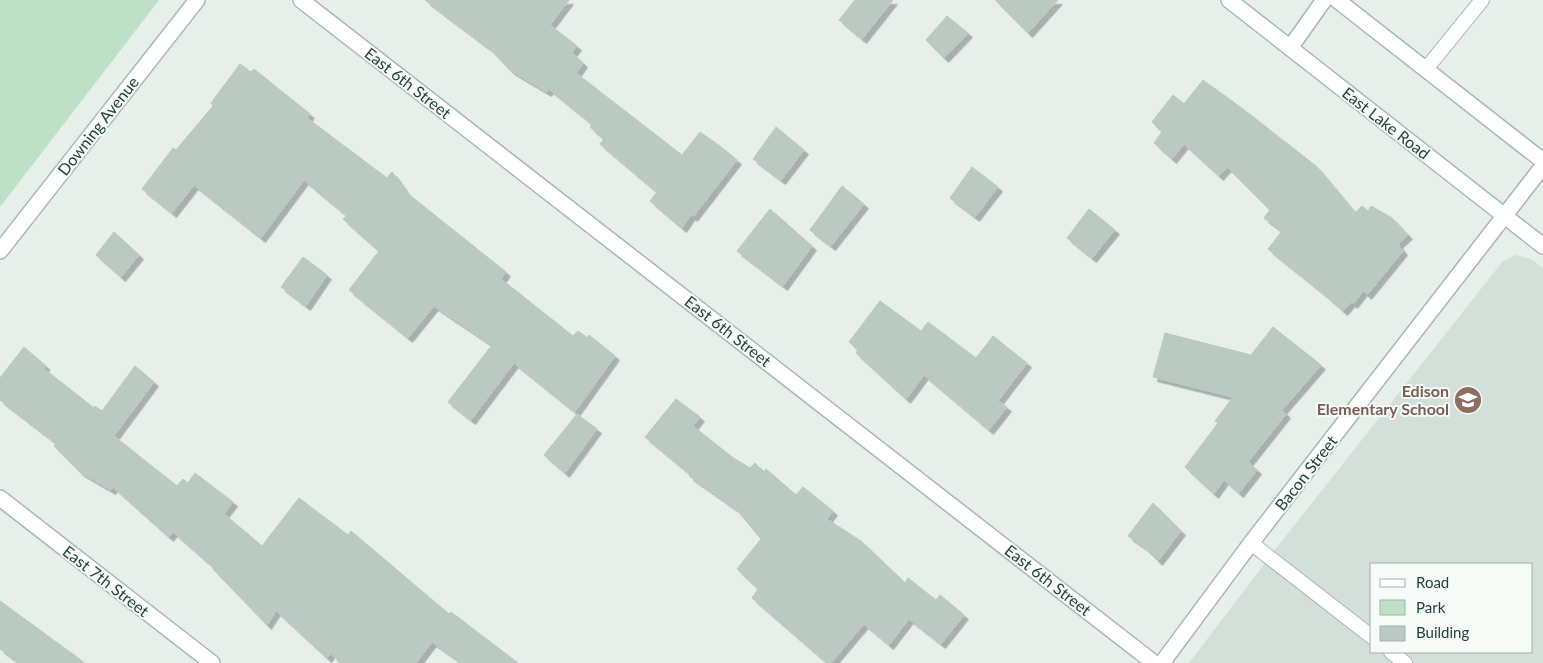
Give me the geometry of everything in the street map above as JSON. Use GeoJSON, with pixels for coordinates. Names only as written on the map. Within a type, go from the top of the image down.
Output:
{"type":"FeatureCollection","features":[{"type":"Feature","properties":{"kind":"street","name":"Downing Avenue"},"geometry":{"type":"LineString","coordinates":[[0,251],[197,0]]}},
{"type":"Feature","properties":{"kind":"street","name":"East 6th Street"},"geometry":{"type":"LineString","coordinates":[[302,0],[1154,663]]}},
{"type":"Feature","properties":{"kind":"street","name":"East Lake Road"},"geometry":{"type":"LineString","coordinates":[[1229,0],[1543,246]]}},
{"type":"Feature","properties":{"kind":"street"},"geometry":{"type":"LineString","coordinates":[[1290,48],[1324,0]]}},
{"type":"Feature","properties":{"kind":"street"},"geometry":{"type":"LineString","coordinates":[[1337,0],[1543,161]]}},
{"type":"Feature","properties":{"kind":"street","name":"Bacon Street"},"geometry":{"type":"LineString","coordinates":[[1162,663],[1251,543],[1543,166]]}},
{"type":"Feature","properties":{"kind":"street","name":"East 7th Street"},"geometry":{"type":"LineString","coordinates":[[0,498],[212,663]]}},
{"type":"Feature","properties":{"kind":"lane"},"geometry":{"type":"LineString","coordinates":[[1426,69],[1482,0]]}},
{"type":"Feature","properties":{"kind":"lane"},"geometry":{"type":"LineString","coordinates":[[1251,543],[1370,635]]}},
{"type":"Feature","properties":{"kind":"lane"},"geometry":{"type":"LineString","coordinates":[[1391,653],[1405,663]]}},
{"type":"Feature","properties":{"kind":"shaded area","name":"Edison Elementary School"},"geometry":{"type":"Polygon","coordinates":[[[1516,255],[1531,259],[1543,268],[1543,663],[1189,663],[1278,546],[1503,261],[1516,255]]]}},
{"type":"Feature","properties":{"kind":"green space"},"geometry":{"type":"Polygon","coordinates":[[[0,0],[159,0],[0,207],[0,0]]]}},
{"type":"Feature","properties":{"kind":"building"},"geometry":{"type":"Polygon","coordinates":[[[425,0],[569,0],[550,25],[577,46],[572,53],[583,63],[576,73],[682,155],[700,132],[737,160],[693,217],[691,215],[682,228],[650,201],[657,192],[600,144],[604,139],[590,127],[592,124],[549,89],[547,92],[510,70],[490,49],[425,0]]]}},
{"type":"Feature","properties":{"kind":"building"},"geometry":{"type":"Polygon","coordinates":[[[855,0],[893,0],[862,39],[839,20],[855,0]]]}},
{"type":"Feature","properties":{"kind":"building"},"geometry":{"type":"Polygon","coordinates":[[[995,0],[1058,0],[1028,33],[995,0]]]}},
{"type":"Feature","properties":{"kind":"building"},"geometry":{"type":"Polygon","coordinates":[[[947,16],[968,33],[944,58],[926,40],[947,16]]]}},
{"type":"Feature","properties":{"kind":"building"},"geometry":{"type":"Polygon","coordinates":[[[240,64],[251,72],[254,69],[310,114],[307,118],[387,178],[392,172],[407,193],[506,272],[501,279],[573,336],[578,331],[588,338],[589,335],[615,356],[575,412],[514,363],[471,420],[448,402],[492,345],[434,306],[408,338],[349,290],[379,251],[343,219],[347,216],[304,180],[261,238],[194,185],[172,213],[142,189],[173,148],[176,150],[213,106],[211,103],[240,64]]]}},
{"type":"Feature","properties":{"kind":"building"},"geometry":{"type":"Polygon","coordinates":[[[1203,80],[1316,166],[1355,213],[1362,206],[1368,211],[1371,206],[1392,218],[1408,235],[1398,244],[1403,251],[1367,295],[1363,291],[1353,304],[1351,302],[1343,311],[1268,249],[1282,231],[1264,218],[1270,210],[1227,167],[1219,176],[1184,144],[1172,159],[1154,143],[1162,132],[1152,122],[1173,95],[1184,104],[1203,80]]]}},
{"type":"Feature","properties":{"kind":"building"},"geometry":{"type":"Polygon","coordinates":[[[776,127],[804,150],[781,180],[753,159],[776,127]]]}},
{"type":"Feature","properties":{"kind":"building"},"geometry":{"type":"Polygon","coordinates":[[[972,167],[998,187],[975,217],[950,198],[972,167]]]}},
{"type":"Feature","properties":{"kind":"building"},"geometry":{"type":"Polygon","coordinates":[[[842,186],[864,204],[831,246],[810,230],[842,186]]]}},
{"type":"Feature","properties":{"kind":"building"},"geometry":{"type":"Polygon","coordinates":[[[770,209],[812,246],[783,286],[737,251],[770,209]]]}},
{"type":"Feature","properties":{"kind":"building"},"geometry":{"type":"Polygon","coordinates":[[[1089,209],[1115,230],[1092,258],[1067,238],[1089,209]]]}},
{"type":"Feature","properties":{"kind":"building"},"geometry":{"type":"Polygon","coordinates":[[[114,232],[139,255],[121,277],[96,255],[114,232]]]}},
{"type":"Feature","properties":{"kind":"building"},"geometry":{"type":"Polygon","coordinates":[[[303,257],[327,275],[306,306],[281,287],[303,257]]]}},
{"type":"Feature","properties":{"kind":"building"},"geometry":{"type":"Polygon","coordinates":[[[880,301],[921,331],[928,322],[976,358],[993,336],[1027,363],[998,401],[1007,407],[989,430],[924,375],[906,399],[856,353],[858,349],[849,342],[880,301]]]}},
{"type":"Feature","properties":{"kind":"building"},"geometry":{"type":"Polygon","coordinates":[[[1273,327],[1321,365],[1282,410],[1286,414],[1248,462],[1257,470],[1239,493],[1224,480],[1214,494],[1185,467],[1218,423],[1215,421],[1233,397],[1153,377],[1165,333],[1251,355],[1273,327]]]}},
{"type":"Feature","properties":{"kind":"building"},"geometry":{"type":"Polygon","coordinates":[[[24,347],[46,366],[43,368],[94,408],[95,406],[102,411],[135,366],[154,382],[114,436],[177,486],[183,479],[188,483],[195,473],[233,502],[224,514],[262,546],[299,498],[348,535],[351,531],[449,614],[451,612],[518,663],[462,663],[432,642],[416,663],[340,663],[331,653],[327,658],[276,611],[267,625],[214,568],[173,532],[169,537],[113,487],[111,490],[80,472],[54,446],[56,443],[0,400],[0,378],[24,347]]]}},
{"type":"Feature","properties":{"kind":"building"},"geometry":{"type":"Polygon","coordinates":[[[676,399],[700,417],[693,426],[732,457],[750,468],[755,463],[764,472],[766,469],[796,495],[803,487],[833,511],[827,519],[861,541],[905,583],[908,578],[936,600],[940,595],[964,615],[941,644],[909,619],[889,645],[864,624],[831,663],[827,663],[752,598],[758,589],[737,569],[761,539],[736,509],[689,476],[690,474],[645,437],[676,399]]]}},
{"type":"Feature","properties":{"kind":"building"},"geometry":{"type":"Polygon","coordinates":[[[577,414],[597,429],[565,473],[544,455],[577,414]]]}},
{"type":"Feature","properties":{"kind":"building"},"geometry":{"type":"Polygon","coordinates":[[[1153,503],[1181,531],[1158,561],[1144,547],[1128,536],[1153,503]]]}},
{"type":"Feature","properties":{"kind":"building"},"geometry":{"type":"Polygon","coordinates":[[[0,601],[85,663],[20,663],[0,649],[0,601]]]}},
{"type":"Feature","properties":{"kind":"place","name":"Edison Elementary School"},"geometry":{"type":"Point","coordinates":[1468,400]}}]}
